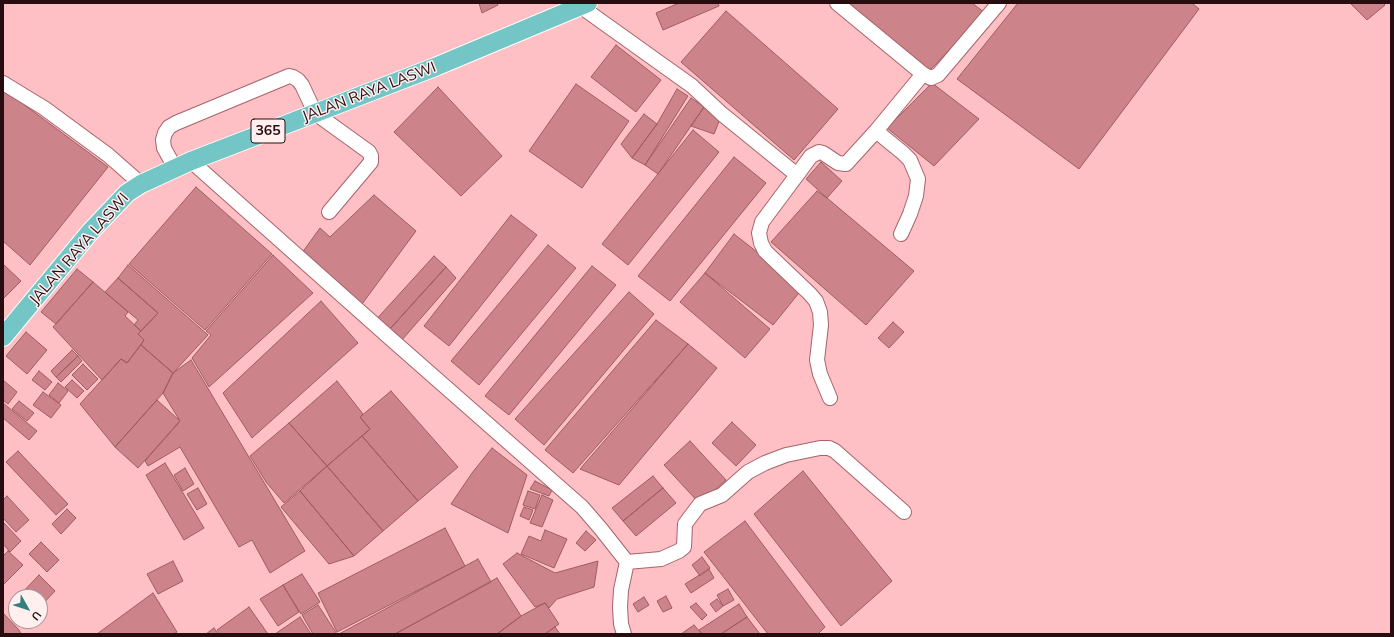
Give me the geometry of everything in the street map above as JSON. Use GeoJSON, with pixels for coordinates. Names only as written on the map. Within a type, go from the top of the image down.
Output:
{"type":"FeatureCollection","features":[{"type":"Feature","properties":{"kind":"main road","name":"JALAN RAYA LASWI"},"geometry":{"type":"LineString","coordinates":[[3,337],[90,232],[127,193],[141,184],[183,165],[435,67],[584,5]]}},
{"type":"Feature","properties":{"kind":"street"},"geometry":{"type":"LineString","coordinates":[[836,3],[923,74],[931,78],[938,75],[999,3]]}},
{"type":"Feature","properties":{"kind":"street"},"geometry":{"type":"LineString","coordinates":[[584,5],[692,86],[722,114],[797,176]]}},
{"type":"Feature","properties":{"kind":"street"},"geometry":{"type":"LineString","coordinates":[[830,398],[820,374],[817,360],[821,324],[820,312],[816,301],[765,251],[761,243],[760,233],[762,222],[811,156],[819,152],[838,163],[846,164],[876,131],[923,74]]}},
{"type":"Feature","properties":{"kind":"street"},"geometry":{"type":"LineString","coordinates":[[329,212],[371,162],[371,156],[369,152],[315,113],[302,85],[298,80],[289,76],[176,123],[169,127],[165,133],[163,140],[164,148],[391,339],[582,507],[601,528],[627,562],[621,590],[620,606],[621,624],[624,634]]}},
{"type":"Feature","properties":{"kind":"street"},"geometry":{"type":"LineString","coordinates":[[3,83],[44,108],[108,156],[141,184]]}},
{"type":"Feature","properties":{"kind":"street"},"geometry":{"type":"LineString","coordinates":[[876,131],[910,160],[918,179],[916,196],[901,234]]}},
{"type":"Feature","properties":{"kind":"street"},"geometry":{"type":"LineString","coordinates":[[627,562],[661,558],[680,551],[684,547],[685,524],[700,504],[722,495],[748,472],[765,463],[786,455],[820,448],[829,448],[835,451],[904,512]]}},
{"type":"Feature","properties":{"kind":"building"},"geometry":{"type":"Polygon","coordinates":[[[479,3],[497,3],[498,5],[482,13],[479,3]]]}},
{"type":"Feature","properties":{"kind":"building"},"geometry":{"type":"Polygon","coordinates":[[[679,3],[718,3],[719,6],[663,30],[656,13],[679,3]]]}},
{"type":"Feature","properties":{"kind":"building"},"geometry":{"type":"Polygon","coordinates":[[[840,3],[972,3],[985,13],[929,71],[840,3]]]}},
{"type":"Feature","properties":{"kind":"building"},"geometry":{"type":"Polygon","coordinates":[[[1018,3],[1192,3],[1199,9],[1079,169],[957,79],[1018,3]]]}},
{"type":"Feature","properties":{"kind":"building"},"geometry":{"type":"Polygon","coordinates":[[[1350,3],[1383,3],[1385,5],[1367,20],[1350,3]]]}},
{"type":"Feature","properties":{"kind":"building"},"geometry":{"type":"Polygon","coordinates":[[[726,11],[838,109],[794,160],[681,62],[726,11]]]}},
{"type":"Feature","properties":{"kind":"building"},"geometry":{"type":"Polygon","coordinates":[[[616,45],[661,80],[636,112],[591,77],[616,45]]]}},
{"type":"Feature","properties":{"kind":"building"},"geometry":{"type":"Polygon","coordinates":[[[932,83],[979,119],[934,166],[887,128],[932,83]]]}},
{"type":"Feature","properties":{"kind":"building"},"geometry":{"type":"Polygon","coordinates":[[[576,84],[629,121],[582,188],[529,151],[576,84]]]}},
{"type":"Feature","properties":{"kind":"building"},"geometry":{"type":"Polygon","coordinates":[[[438,87],[502,156],[461,196],[394,132],[438,87]]]}},
{"type":"Feature","properties":{"kind":"building"},"geometry":{"type":"Polygon","coordinates":[[[3,89],[108,167],[30,265],[3,241],[3,89]]]}},
{"type":"Feature","properties":{"kind":"building"},"geometry":{"type":"Polygon","coordinates":[[[677,89],[688,96],[645,165],[632,158],[657,124],[677,89]]]}},
{"type":"Feature","properties":{"kind":"building"},"geometry":{"type":"Polygon","coordinates":[[[691,98],[704,107],[658,174],[645,165],[691,98]]]}},
{"type":"Feature","properties":{"kind":"building"},"geometry":{"type":"Polygon","coordinates":[[[704,107],[722,114],[714,134],[691,126],[704,107]]]}},
{"type":"Feature","properties":{"kind":"building"},"geometry":{"type":"Polygon","coordinates":[[[644,114],[657,124],[632,158],[621,144],[644,114]]]}},
{"type":"Feature","properties":{"kind":"building"},"geometry":{"type":"Polygon","coordinates":[[[693,130],[719,152],[628,265],[602,244],[693,130]]]}},
{"type":"Feature","properties":{"kind":"building"},"geometry":{"type":"Polygon","coordinates":[[[734,157],[766,183],[670,301],[638,276],[734,157]]]}},
{"type":"Feature","properties":{"kind":"building"},"geometry":{"type":"Polygon","coordinates":[[[821,162],[842,181],[827,198],[806,179],[821,162]]]}},
{"type":"Feature","properties":{"kind":"building"},"geometry":{"type":"Polygon","coordinates":[[[196,187],[272,254],[205,330],[129,264],[196,187]]]}},
{"type":"Feature","properties":{"kind":"building"},"geometry":{"type":"Polygon","coordinates":[[[817,191],[914,271],[866,325],[771,242],[817,191]]]}},
{"type":"Feature","properties":{"kind":"building"},"geometry":{"type":"Polygon","coordinates":[[[374,195],[416,231],[362,304],[299,257],[320,228],[330,237],[374,195]]]}},
{"type":"Feature","properties":{"kind":"building"},"geometry":{"type":"Polygon","coordinates":[[[511,215],[537,235],[449,346],[424,326],[511,215]]]}},
{"type":"Feature","properties":{"kind":"building"},"geometry":{"type":"Polygon","coordinates":[[[734,234],[803,288],[773,325],[705,273],[734,234]]]}},
{"type":"Feature","properties":{"kind":"building"},"geometry":{"type":"Polygon","coordinates":[[[548,245],[576,268],[479,385],[451,361],[548,245]]]}},
{"type":"Feature","properties":{"kind":"building"},"geometry":{"type":"Polygon","coordinates":[[[273,255],[313,293],[209,387],[192,358],[211,335],[206,331],[273,255]]]}},
{"type":"Feature","properties":{"kind":"building"},"geometry":{"type":"Polygon","coordinates":[[[434,256],[446,267],[389,330],[373,323],[434,256]]]}},
{"type":"Feature","properties":{"kind":"building"},"geometry":{"type":"Polygon","coordinates":[[[3,264],[21,281],[3,299],[3,264]]]}},
{"type":"Feature","properties":{"kind":"building"},"geometry":{"type":"Polygon","coordinates":[[[128,265],[208,335],[173,373],[141,345],[144,340],[138,334],[158,313],[118,278],[128,265]]]}},
{"type":"Feature","properties":{"kind":"building"},"geometry":{"type":"Polygon","coordinates":[[[592,266],[616,285],[509,415],[485,396],[592,266]]]}},
{"type":"Feature","properties":{"kind":"building"},"geometry":{"type":"Polygon","coordinates":[[[446,267],[456,278],[401,341],[389,330],[446,267]]]}},
{"type":"Feature","properties":{"kind":"building"},"geometry":{"type":"Polygon","coordinates":[[[77,269],[93,282],[56,324],[41,312],[77,269]]]}},
{"type":"Feature","properties":{"kind":"building"},"geometry":{"type":"Polygon","coordinates":[[[705,273],[770,329],[745,358],[680,302],[705,273]]]}},
{"type":"Feature","properties":{"kind":"building"},"geometry":{"type":"Polygon","coordinates":[[[118,278],[158,313],[141,331],[134,325],[138,320],[105,292],[118,278]]]}},
{"type":"Feature","properties":{"kind":"building"},"geometry":{"type":"Polygon","coordinates":[[[93,282],[128,312],[125,316],[141,331],[138,334],[144,340],[127,363],[121,359],[102,380],[53,327],[93,282]]]}},
{"type":"Feature","properties":{"kind":"building"},"geometry":{"type":"Polygon","coordinates":[[[629,292],[654,314],[544,445],[515,419],[629,292]]]}},
{"type":"Feature","properties":{"kind":"building"},"geometry":{"type":"Polygon","coordinates":[[[321,301],[358,343],[252,438],[223,393],[321,301]]]}},
{"type":"Feature","properties":{"kind":"building"},"geometry":{"type":"Polygon","coordinates":[[[656,320],[688,344],[573,473],[545,450],[656,320]]]}},
{"type":"Feature","properties":{"kind":"building"},"geometry":{"type":"Polygon","coordinates":[[[893,322],[904,332],[889,348],[878,338],[893,322]]]}},
{"type":"Feature","properties":{"kind":"building"},"geometry":{"type":"Polygon","coordinates":[[[26,332],[47,350],[27,374],[6,356],[26,332]]]}},
{"type":"Feature","properties":{"kind":"building"},"geometry":{"type":"Polygon","coordinates":[[[688,344],[717,368],[619,485],[580,469],[688,344]]]}},
{"type":"Feature","properties":{"kind":"building"},"geometry":{"type":"Polygon","coordinates":[[[141,345],[173,373],[163,393],[115,447],[80,404],[121,359],[127,363],[141,345]]]}},
{"type":"Feature","properties":{"kind":"building"},"geometry":{"type":"Polygon","coordinates":[[[72,350],[78,356],[56,377],[51,371],[72,350]]]}},
{"type":"Feature","properties":{"kind":"building"},"geometry":{"type":"Polygon","coordinates":[[[78,356],[82,361],[61,382],[56,377],[78,356]]]}},
{"type":"Feature","properties":{"kind":"building"},"geometry":{"type":"Polygon","coordinates":[[[191,360],[305,551],[270,573],[252,540],[239,547],[180,447],[148,466],[145,461],[180,421],[163,393],[173,373],[191,360]]]}},
{"type":"Feature","properties":{"kind":"building"},"geometry":{"type":"Polygon","coordinates":[[[83,364],[98,379],[87,390],[72,375],[83,364]]]}},
{"type":"Feature","properties":{"kind":"building"},"geometry":{"type":"Polygon","coordinates":[[[39,371],[52,382],[45,390],[32,380],[39,371]]]}},
{"type":"Feature","properties":{"kind":"building"},"geometry":{"type":"Polygon","coordinates":[[[3,380],[17,392],[8,404],[3,400],[3,380]]]}},
{"type":"Feature","properties":{"kind":"building"},"geometry":{"type":"Polygon","coordinates":[[[72,380],[84,391],[77,398],[65,387],[72,380]]]}},
{"type":"Feature","properties":{"kind":"building"},"geometry":{"type":"Polygon","coordinates":[[[337,381],[363,414],[360,417],[370,429],[327,466],[289,423],[337,381]]]}},
{"type":"Feature","properties":{"kind":"building"},"geometry":{"type":"Polygon","coordinates":[[[58,383],[68,391],[59,403],[49,395],[58,383]]]}},
{"type":"Feature","properties":{"kind":"building"},"geometry":{"type":"Polygon","coordinates":[[[391,391],[458,467],[418,501],[362,436],[370,429],[360,417],[391,391]]]}},
{"type":"Feature","properties":{"kind":"building"},"geometry":{"type":"Polygon","coordinates":[[[43,392],[61,405],[51,418],[33,405],[43,392]]]}},
{"type":"Feature","properties":{"kind":"building"},"geometry":{"type":"Polygon","coordinates":[[[157,400],[180,421],[138,468],[115,447],[157,400]]]}},
{"type":"Feature","properties":{"kind":"building"},"geometry":{"type":"Polygon","coordinates":[[[19,401],[34,413],[27,421],[12,409],[19,401]]]}},
{"type":"Feature","properties":{"kind":"building"},"geometry":{"type":"Polygon","coordinates":[[[3,403],[37,431],[29,440],[3,418],[3,403]]]}},
{"type":"Feature","properties":{"kind":"building"},"geometry":{"type":"Polygon","coordinates":[[[732,422],[756,445],[736,466],[712,443],[732,422]]]}},
{"type":"Feature","properties":{"kind":"building"},"geometry":{"type":"Polygon","coordinates":[[[289,423],[327,466],[284,503],[266,482],[250,456],[289,423]]]}},
{"type":"Feature","properties":{"kind":"building"},"geometry":{"type":"Polygon","coordinates":[[[362,436],[418,501],[383,531],[327,466],[362,436]]]}},
{"type":"Feature","properties":{"kind":"building"},"geometry":{"type":"Polygon","coordinates":[[[690,441],[726,480],[700,504],[664,465],[690,441]]]}},
{"type":"Feature","properties":{"kind":"building"},"geometry":{"type":"Polygon","coordinates":[[[492,448],[527,475],[508,533],[451,504],[472,473],[492,448]]]}},
{"type":"Feature","properties":{"kind":"building"},"geometry":{"type":"Polygon","coordinates":[[[18,451],[68,504],[56,515],[6,462],[18,451]]]}},
{"type":"Feature","properties":{"kind":"building"},"geometry":{"type":"Polygon","coordinates":[[[165,463],[204,528],[184,540],[146,475],[165,463]]]}},
{"type":"Feature","properties":{"kind":"building"},"geometry":{"type":"Polygon","coordinates":[[[327,466],[383,531],[354,556],[300,491],[327,466]]]}},
{"type":"Feature","properties":{"kind":"building"},"geometry":{"type":"Polygon","coordinates":[[[185,468],[194,484],[183,491],[174,475],[185,468]]]}},
{"type":"Feature","properties":{"kind":"building"},"geometry":{"type":"Polygon","coordinates":[[[803,471],[892,581],[841,626],[754,514],[803,471]]]}},
{"type":"Feature","properties":{"kind":"building"},"geometry":{"type":"Polygon","coordinates":[[[653,476],[663,488],[623,521],[612,508],[653,476]]]}},
{"type":"Feature","properties":{"kind":"building"},"geometry":{"type":"Polygon","coordinates":[[[535,481],[552,490],[549,496],[530,489],[535,481]]]}},
{"type":"Feature","properties":{"kind":"building"},"geometry":{"type":"Polygon","coordinates":[[[198,488],[207,504],[197,510],[187,494],[198,488]]]}},
{"type":"Feature","properties":{"kind":"building"},"geometry":{"type":"Polygon","coordinates":[[[663,488],[676,503],[636,536],[623,521],[663,488]]]}},
{"type":"Feature","properties":{"kind":"building"},"geometry":{"type":"Polygon","coordinates":[[[300,491],[354,556],[329,564],[281,507],[300,491]]]}},
{"type":"Feature","properties":{"kind":"building"},"geometry":{"type":"Polygon","coordinates":[[[528,491],[540,495],[535,509],[523,505],[528,491]]]}},
{"type":"Feature","properties":{"kind":"building"},"geometry":{"type":"Polygon","coordinates":[[[542,495],[553,500],[542,527],[530,523],[542,495]]]}},
{"type":"Feature","properties":{"kind":"building"},"geometry":{"type":"Polygon","coordinates":[[[7,496],[29,520],[16,532],[3,518],[3,500],[7,496]]]}},
{"type":"Feature","properties":{"kind":"building"},"geometry":{"type":"Polygon","coordinates":[[[524,507],[533,510],[529,520],[520,516],[524,507]]]}},
{"type":"Feature","properties":{"kind":"building"},"geometry":{"type":"Polygon","coordinates":[[[67,509],[76,518],[61,534],[52,524],[67,509]]]}},
{"type":"Feature","properties":{"kind":"building"},"geometry":{"type":"Polygon","coordinates":[[[745,521],[825,627],[818,634],[768,634],[704,552],[745,521]]]}},
{"type":"Feature","properties":{"kind":"building"},"geometry":{"type":"Polygon","coordinates":[[[3,522],[21,541],[10,552],[3,544],[3,522]]]}},
{"type":"Feature","properties":{"kind":"building"},"geometry":{"type":"Polygon","coordinates":[[[445,528],[465,566],[337,632],[318,593],[445,528]]]}},
{"type":"Feature","properties":{"kind":"building"},"geometry":{"type":"Polygon","coordinates":[[[545,530],[567,539],[554,568],[521,554],[529,536],[541,541],[545,530]]]}},
{"type":"Feature","properties":{"kind":"building"},"geometry":{"type":"Polygon","coordinates":[[[586,531],[596,540],[585,551],[576,543],[586,531]]]}},
{"type":"Feature","properties":{"kind":"building"},"geometry":{"type":"Polygon","coordinates":[[[41,542],[59,560],[47,572],[29,554],[41,542]]]}},
{"type":"Feature","properties":{"kind":"building"},"geometry":{"type":"Polygon","coordinates":[[[8,551],[23,565],[3,585],[3,556],[8,551]]]}},
{"type":"Feature","properties":{"kind":"building"},"geometry":{"type":"Polygon","coordinates":[[[517,553],[555,573],[598,561],[594,587],[557,599],[549,608],[545,603],[535,607],[503,564],[517,553]]]}},
{"type":"Feature","properties":{"kind":"building"},"geometry":{"type":"Polygon","coordinates":[[[702,557],[710,568],[700,576],[692,565],[702,557]]]}},
{"type":"Feature","properties":{"kind":"building"},"geometry":{"type":"Polygon","coordinates":[[[478,559],[491,582],[395,634],[339,634],[478,559]]]}},
{"type":"Feature","properties":{"kind":"building"},"geometry":{"type":"Polygon","coordinates":[[[173,561],[183,581],[158,594],[147,574],[173,561]]]}},
{"type":"Feature","properties":{"kind":"building"},"geometry":{"type":"Polygon","coordinates":[[[709,569],[714,578],[691,593],[685,584],[709,569]]]}},
{"type":"Feature","properties":{"kind":"building"},"geometry":{"type":"Polygon","coordinates":[[[302,574],[320,602],[301,614],[283,585],[302,574]]]}},
{"type":"Feature","properties":{"kind":"building"},"geometry":{"type":"Polygon","coordinates":[[[39,575],[55,591],[48,598],[48,589],[26,589],[39,575]]]}},
{"type":"Feature","properties":{"kind":"building"},"geometry":{"type":"Polygon","coordinates":[[[497,578],[521,616],[497,634],[395,634],[497,578]]]}},
{"type":"Feature","properties":{"kind":"building"},"geometry":{"type":"Polygon","coordinates":[[[283,585],[299,612],[278,626],[260,599],[283,585]]]}},
{"type":"Feature","properties":{"kind":"building"},"geometry":{"type":"Polygon","coordinates":[[[728,589],[734,600],[723,606],[717,595],[728,589]]]}},
{"type":"Feature","properties":{"kind":"building"},"geometry":{"type":"Polygon","coordinates":[[[153,593],[177,632],[174,634],[97,634],[153,593]]]}},
{"type":"Feature","properties":{"kind":"building"},"geometry":{"type":"Polygon","coordinates":[[[666,596],[672,608],[663,612],[657,601],[666,596]]]}},
{"type":"Feature","properties":{"kind":"building"},"geometry":{"type":"Polygon","coordinates":[[[644,597],[649,605],[638,612],[633,604],[644,597]]]}},
{"type":"Feature","properties":{"kind":"building"},"geometry":{"type":"Polygon","coordinates":[[[717,599],[723,606],[716,612],[710,604],[717,599]]]}},
{"type":"Feature","properties":{"kind":"building"},"geometry":{"type":"Polygon","coordinates":[[[545,603],[559,624],[545,634],[497,634],[521,616],[545,603]]]}},
{"type":"Feature","properties":{"kind":"building"},"geometry":{"type":"Polygon","coordinates":[[[696,603],[707,615],[702,620],[690,607],[696,603]]]}},
{"type":"Feature","properties":{"kind":"building"},"geometry":{"type":"Polygon","coordinates":[[[739,604],[747,617],[721,634],[702,634],[699,630],[739,604]]]}},
{"type":"Feature","properties":{"kind":"building"},"geometry":{"type":"Polygon","coordinates":[[[318,605],[337,634],[313,634],[302,615],[318,605]]]}},
{"type":"Feature","properties":{"kind":"building"},"geometry":{"type":"Polygon","coordinates":[[[249,607],[268,634],[220,634],[217,630],[249,607]]]}},
{"type":"Feature","properties":{"kind":"building"},"geometry":{"type":"Polygon","coordinates":[[[3,613],[8,618],[8,629],[18,629],[21,634],[3,634],[3,613]]]}},
{"type":"Feature","properties":{"kind":"building"},"geometry":{"type":"Polygon","coordinates":[[[300,617],[311,634],[275,634],[300,617]]]}},
{"type":"Feature","properties":{"kind":"building"},"geometry":{"type":"Polygon","coordinates":[[[747,617],[760,634],[721,634],[747,617]]]}},
{"type":"Feature","properties":{"kind":"building"},"geometry":{"type":"Polygon","coordinates":[[[694,625],[702,634],[681,634],[694,625]]]}},
{"type":"Feature","properties":{"kind":"building"},"geometry":{"type":"Polygon","coordinates":[[[555,627],[560,634],[545,634],[555,627]]]}},
{"type":"Feature","properties":{"kind":"building"},"geometry":{"type":"Polygon","coordinates":[[[214,628],[218,634],[206,634],[214,628]]]}}]}
